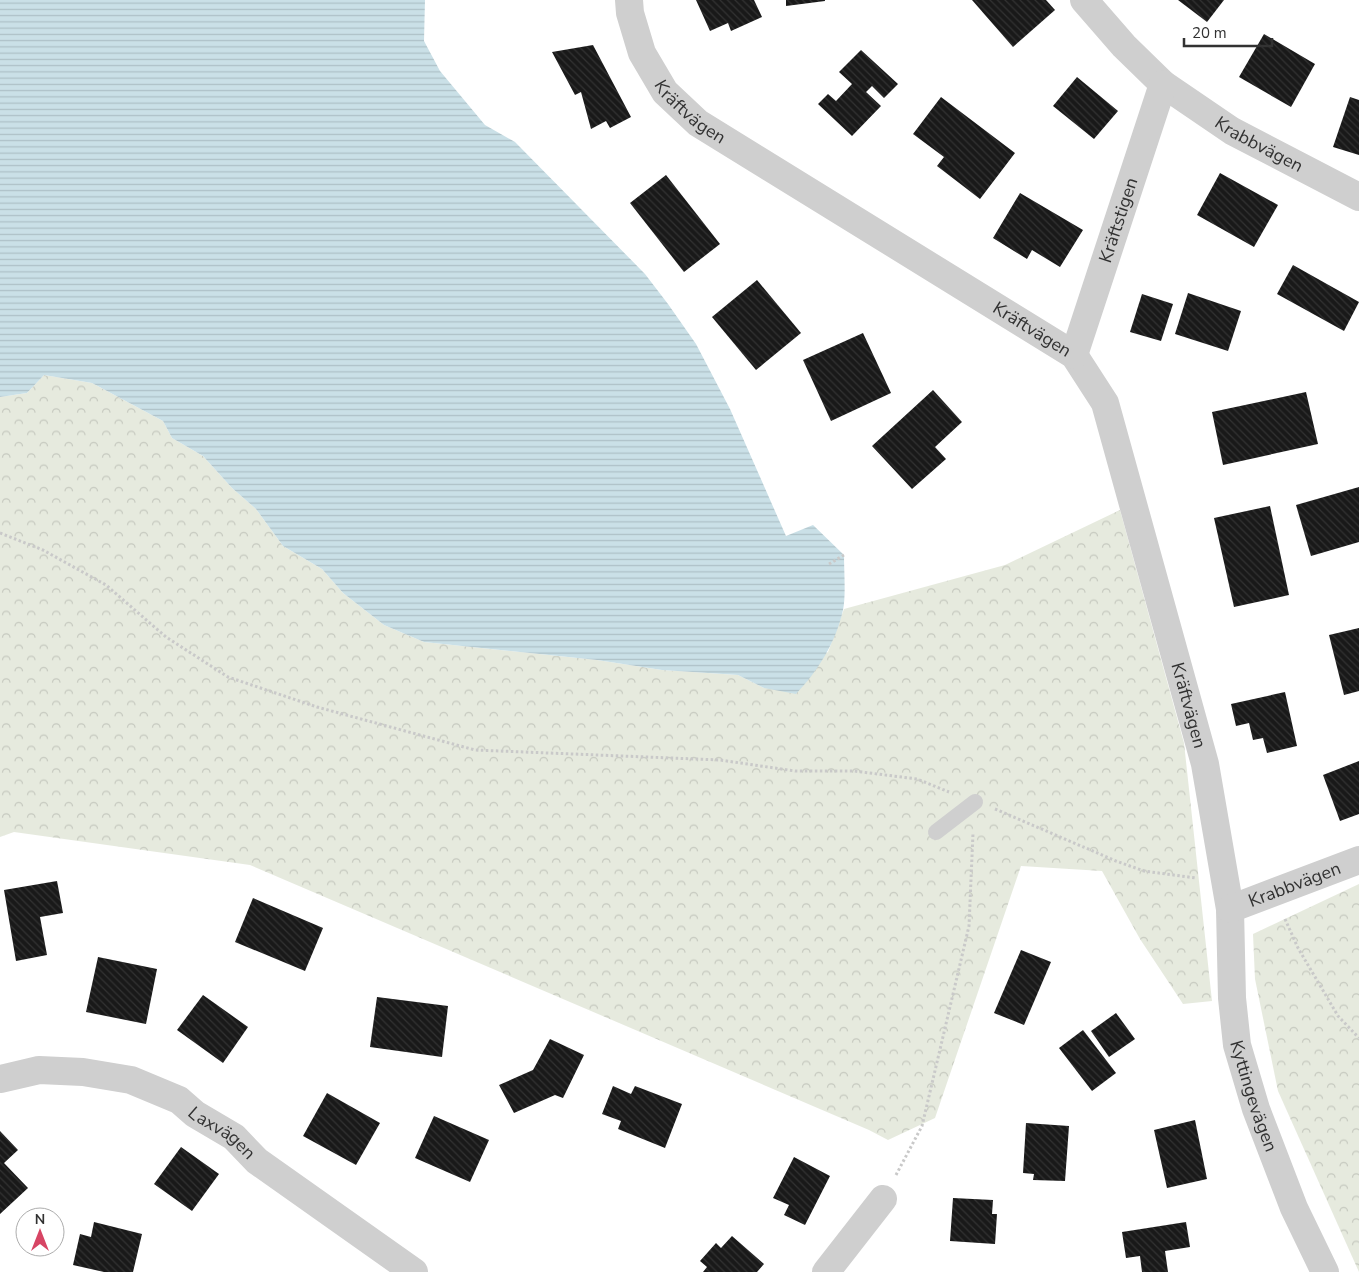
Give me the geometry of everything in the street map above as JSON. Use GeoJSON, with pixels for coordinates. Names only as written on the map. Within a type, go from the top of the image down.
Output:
{"type":"FeatureCollection","features":[{"type":"Feature","properties":{"kind":"street","name":"Kräftvägen"},"geometry":{"type":"LineString","coordinates":[[629,0],[630,13],[642,53],[665,92],[698,123],[1074,356],[1105,403],[1204,764],[1230,909]]}},
{"type":"Feature","properties":{"kind":"street"},"geometry":{"type":"LineString","coordinates":[[1084,0],[1124,46],[1163,84]]}},
{"type":"Feature","properties":{"kind":"street","name":"Kräftstigen"},"geometry":{"type":"LineString","coordinates":[[1074,356],[1163,84]]}},
{"type":"Feature","properties":{"kind":"street","name":"Krabbvägen"},"geometry":{"type":"LineString","coordinates":[[1163,84],[1232,131],[1359,197]]}},
{"type":"Feature","properties":{"kind":"street","name":"Krabbvägen"},"geometry":{"type":"LineString","coordinates":[[1230,909],[1359,860]]}},
{"type":"Feature","properties":{"kind":"street","name":"Kyttingevägen"},"geometry":{"type":"LineString","coordinates":[[1230,909],[1232,998],[1237,1044],[1256,1109],[1294,1208],[1325,1272]]}},
{"type":"Feature","properties":{"kind":"street","name":"Laxvägen"},"geometry":{"type":"LineString","coordinates":[[0,1079],[39,1070],[83,1072],[131,1080],[178,1100],[195,1114],[234,1137],[257,1161],[414,1272]]}},
{"type":"Feature","properties":{"kind":"street"},"geometry":{"type":"LineString","coordinates":[[826,1272],[883,1200]]}},
{"type":"Feature","properties":{"kind":"lane"},"geometry":{"type":"LineString","coordinates":[[936,832],[975,802]]}},
{"type":"Feature","properties":{"kind":"path"},"geometry":{"type":"LineString","coordinates":[[0,533],[43,550],[106,585],[166,637],[228,677],[318,707],[475,750],[720,760],[795,771],[854,771],[917,779],[1002,811],[1144,871],[1201,878]]}},
{"type":"Feature","properties":{"kind":"path"},"geometry":{"type":"LineString","coordinates":[[829,564],[844,555]]}},
{"type":"Feature","properties":{"kind":"path"},"geometry":{"type":"LineString","coordinates":[[883,1200],[922,1126],[969,926],[975,802]]}},
{"type":"Feature","properties":{"kind":"path"},"geometry":{"type":"LineString","coordinates":[[1273,893],[1298,948],[1338,1016],[1359,1038]]}},
{"type":"Feature","properties":{"kind":"green space"},"geometry":{"type":"Polygon","coordinates":[[[44,375],[92,383],[163,421],[172,438],[203,456],[232,488],[256,509],[283,546],[322,569],[343,593],[384,625],[424,642],[597,660],[662,670],[738,675],[764,688],[828,652],[844,609],[1005,565],[1120,510],[1184,743],[1212,1001],[1183,1004],[1140,939],[1102,871],[1021,866],[935,1118],[888,1140],[869,1130],[250,865],[14,832],[0,837],[0,397],[27,393],[44,375]]]}},
{"type":"Feature","properties":{"kind":"green space"},"geometry":{"type":"Polygon","coordinates":[[[1359,884],[1359,1272],[1278,1091],[1255,979],[1253,934],[1359,884]]]}},
{"type":"Feature","properties":{"kind":"water"},"geometry":{"type":"Polygon","coordinates":[[[0,0],[425,0],[424,41],[440,71],[485,125],[515,142],[645,274],[696,344],[730,409],[786,536],[813,525],[844,555],[844,598],[840,622],[831,645],[819,666],[804,685],[796,694],[764,688],[738,675],[662,670],[597,660],[424,642],[384,625],[343,593],[322,569],[283,546],[256,509],[232,488],[203,456],[172,438],[163,421],[92,383],[44,375],[27,393],[0,397],[0,0]]]}},
{"type":"Feature","properties":{"kind":"building"},"geometry":{"type":"Polygon","coordinates":[[[696,0],[754,0],[762,17],[731,31],[728,23],[710,31],[696,0]]]}},
{"type":"Feature","properties":{"kind":"building"},"geometry":{"type":"Polygon","coordinates":[[[786,0],[825,0],[825,1],[786,6],[786,0]]]}},
{"type":"Feature","properties":{"kind":"building"},"geometry":{"type":"Polygon","coordinates":[[[972,0],[1046,0],[1055,10],[1013,47],[972,0]]]}},
{"type":"Feature","properties":{"kind":"building"},"geometry":{"type":"Polygon","coordinates":[[[1178,0],[1224,0],[1207,22],[1178,0]]]}},
{"type":"Feature","properties":{"kind":"building"},"geometry":{"type":"Polygon","coordinates":[[[1264,34],[1315,64],[1291,107],[1239,77],[1264,34]]]}},
{"type":"Feature","properties":{"kind":"building"},"geometry":{"type":"Polygon","coordinates":[[[593,45],[631,117],[610,128],[606,121],[591,129],[581,92],[575,95],[552,52],[593,45]]]}},
{"type":"Feature","properties":{"kind":"building"},"geometry":{"type":"Polygon","coordinates":[[[861,50],[898,84],[884,98],[872,86],[866,92],[881,106],[852,136],[818,104],[828,94],[836,101],[852,84],[839,72],[861,50]]]}},
{"type":"Feature","properties":{"kind":"building"},"geometry":{"type":"Polygon","coordinates":[[[1077,77],[1118,111],[1094,139],[1053,106],[1077,77]]]}},
{"type":"Feature","properties":{"kind":"building"},"geometry":{"type":"Polygon","coordinates":[[[941,97],[1015,153],[980,199],[937,166],[944,157],[913,134],[941,97]]]}},
{"type":"Feature","properties":{"kind":"building"},"geometry":{"type":"Polygon","coordinates":[[[1350,97],[1359,100],[1359,155],[1333,147],[1350,97]]]}},
{"type":"Feature","properties":{"kind":"building"},"geometry":{"type":"Polygon","coordinates":[[[1220,173],[1278,205],[1254,247],[1197,215],[1220,173]]]}},
{"type":"Feature","properties":{"kind":"building"},"geometry":{"type":"Polygon","coordinates":[[[666,175],[720,244],[684,272],[630,203],[666,175]]]}},
{"type":"Feature","properties":{"kind":"building"},"geometry":{"type":"Polygon","coordinates":[[[1020,193],[1083,230],[1060,267],[1032,250],[1027,259],[993,238],[1020,193]]]}},
{"type":"Feature","properties":{"kind":"building"},"geometry":{"type":"Polygon","coordinates":[[[1293,265],[1359,302],[1344,331],[1277,294],[1293,265]]]}},
{"type":"Feature","properties":{"kind":"building"},"geometry":{"type":"Polygon","coordinates":[[[757,280],[801,333],[756,370],[712,317],[757,280]]]}},
{"type":"Feature","properties":{"kind":"building"},"geometry":{"type":"Polygon","coordinates":[[[1188,293],[1241,311],[1228,351],[1175,334],[1188,293]]]}},
{"type":"Feature","properties":{"kind":"building"},"geometry":{"type":"Polygon","coordinates":[[[1142,294],[1173,304],[1161,341],[1130,332],[1142,294]]]}},
{"type":"Feature","properties":{"kind":"building"},"geometry":{"type":"Polygon","coordinates":[[[863,333],[891,393],[831,421],[803,360],[863,333]]]}},
{"type":"Feature","properties":{"kind":"building"},"geometry":{"type":"Polygon","coordinates":[[[933,390],[962,422],[935,447],[946,459],[912,489],[872,446],[933,390]]]}},
{"type":"Feature","properties":{"kind":"building"},"geometry":{"type":"Polygon","coordinates":[[[1306,392],[1318,444],[1223,465],[1212,412],[1306,392]]]}},
{"type":"Feature","properties":{"kind":"building"},"geometry":{"type":"Polygon","coordinates":[[[1359,487],[1359,542],[1311,556],[1296,505],[1359,487]]]}},
{"type":"Feature","properties":{"kind":"building"},"geometry":{"type":"Polygon","coordinates":[[[1270,506],[1289,595],[1234,607],[1214,518],[1270,506]]]}},
{"type":"Feature","properties":{"kind":"building"},"geometry":{"type":"Polygon","coordinates":[[[1359,628],[1359,691],[1344,695],[1329,635],[1359,628]]]}},
{"type":"Feature","properties":{"kind":"building"},"geometry":{"type":"Polygon","coordinates":[[[1285,692],[1297,746],[1267,753],[1263,738],[1253,740],[1249,723],[1236,726],[1231,704],[1285,692]]]}},
{"type":"Feature","properties":{"kind":"building"},"geometry":{"type":"Polygon","coordinates":[[[1359,761],[1359,814],[1340,821],[1323,775],[1359,761]]]}},
{"type":"Feature","properties":{"kind":"building"},"geometry":{"type":"Polygon","coordinates":[[[57,881],[63,913],[40,917],[47,955],[16,961],[4,890],[57,881]]]}},
{"type":"Feature","properties":{"kind":"building"},"geometry":{"type":"Polygon","coordinates":[[[253,898],[323,928],[305,971],[235,942],[253,898]]]}},
{"type":"Feature","properties":{"kind":"building"},"geometry":{"type":"Polygon","coordinates":[[[1021,950],[1051,962],[1024,1025],[994,1013],[1021,950]]]}},
{"type":"Feature","properties":{"kind":"building"},"geometry":{"type":"Polygon","coordinates":[[[98,957],[157,969],[146,1024],[86,1012],[98,957]]]}},
{"type":"Feature","properties":{"kind":"building"},"geometry":{"type":"Polygon","coordinates":[[[203,995],[248,1027],[223,1063],[177,1030],[203,995]]]}},
{"type":"Feature","properties":{"kind":"building"},"geometry":{"type":"Polygon","coordinates":[[[377,997],[448,1006],[442,1057],[370,1047],[377,997]]]}},
{"type":"Feature","properties":{"kind":"building"},"geometry":{"type":"Polygon","coordinates":[[[1116,1013],[1135,1039],[1109,1057],[1091,1031],[1116,1013]]]}},
{"type":"Feature","properties":{"kind":"building"},"geometry":{"type":"Polygon","coordinates":[[[1083,1030],[1116,1073],[1092,1091],[1059,1048],[1083,1030]]]}},
{"type":"Feature","properties":{"kind":"building"},"geometry":{"type":"Polygon","coordinates":[[[550,1039],[584,1055],[563,1098],[555,1095],[514,1113],[499,1085],[533,1070],[550,1039]]]}},
{"type":"Feature","properties":{"kind":"building"},"geometry":{"type":"Polygon","coordinates":[[[613,1086],[631,1094],[635,1086],[682,1104],[665,1148],[618,1129],[621,1121],[602,1114],[613,1086]]]}},
{"type":"Feature","properties":{"kind":"building"},"geometry":{"type":"Polygon","coordinates":[[[327,1093],[380,1123],[356,1165],[303,1136],[327,1093]]]}},
{"type":"Feature","properties":{"kind":"building"},"geometry":{"type":"Polygon","coordinates":[[[434,1116],[489,1140],[470,1182],[415,1158],[434,1116]]]}},
{"type":"Feature","properties":{"kind":"building"},"geometry":{"type":"Polygon","coordinates":[[[1195,1120],[1207,1179],[1167,1188],[1154,1130],[1195,1120]]]}},
{"type":"Feature","properties":{"kind":"building"},"geometry":{"type":"Polygon","coordinates":[[[1026,1123],[1069,1126],[1065,1181],[1033,1180],[1034,1174],[1023,1173],[1026,1123]]]}},
{"type":"Feature","properties":{"kind":"building"},"geometry":{"type":"Polygon","coordinates":[[[0,1131],[18,1150],[4,1163],[28,1188],[0,1214],[0,1131]]]}},
{"type":"Feature","properties":{"kind":"building"},"geometry":{"type":"Polygon","coordinates":[[[181,1147],[219,1174],[192,1211],[154,1184],[181,1147]]]}},
{"type":"Feature","properties":{"kind":"building"},"geometry":{"type":"Polygon","coordinates":[[[794,1157],[830,1176],[805,1225],[784,1215],[789,1205],[773,1198],[794,1157]]]}},
{"type":"Feature","properties":{"kind":"building"},"geometry":{"type":"Polygon","coordinates":[[[953,1198],[993,1200],[992,1214],[997,1214],[995,1244],[950,1241],[953,1198]]]}},
{"type":"Feature","properties":{"kind":"building"},"geometry":{"type":"Polygon","coordinates":[[[94,1222],[142,1234],[133,1272],[104,1272],[73,1265],[80,1234],[91,1237],[94,1222]]]}},
{"type":"Feature","properties":{"kind":"building"},"geometry":{"type":"Polygon","coordinates":[[[1186,1222],[1190,1247],[1165,1251],[1168,1272],[1142,1272],[1140,1256],[1126,1258],[1122,1232],[1186,1222]]]}},
{"type":"Feature","properties":{"kind":"building"},"geometry":{"type":"Polygon","coordinates":[[[732,1236],[764,1264],[757,1272],[703,1272],[707,1267],[700,1261],[716,1243],[721,1248],[732,1236]]]}}]}
